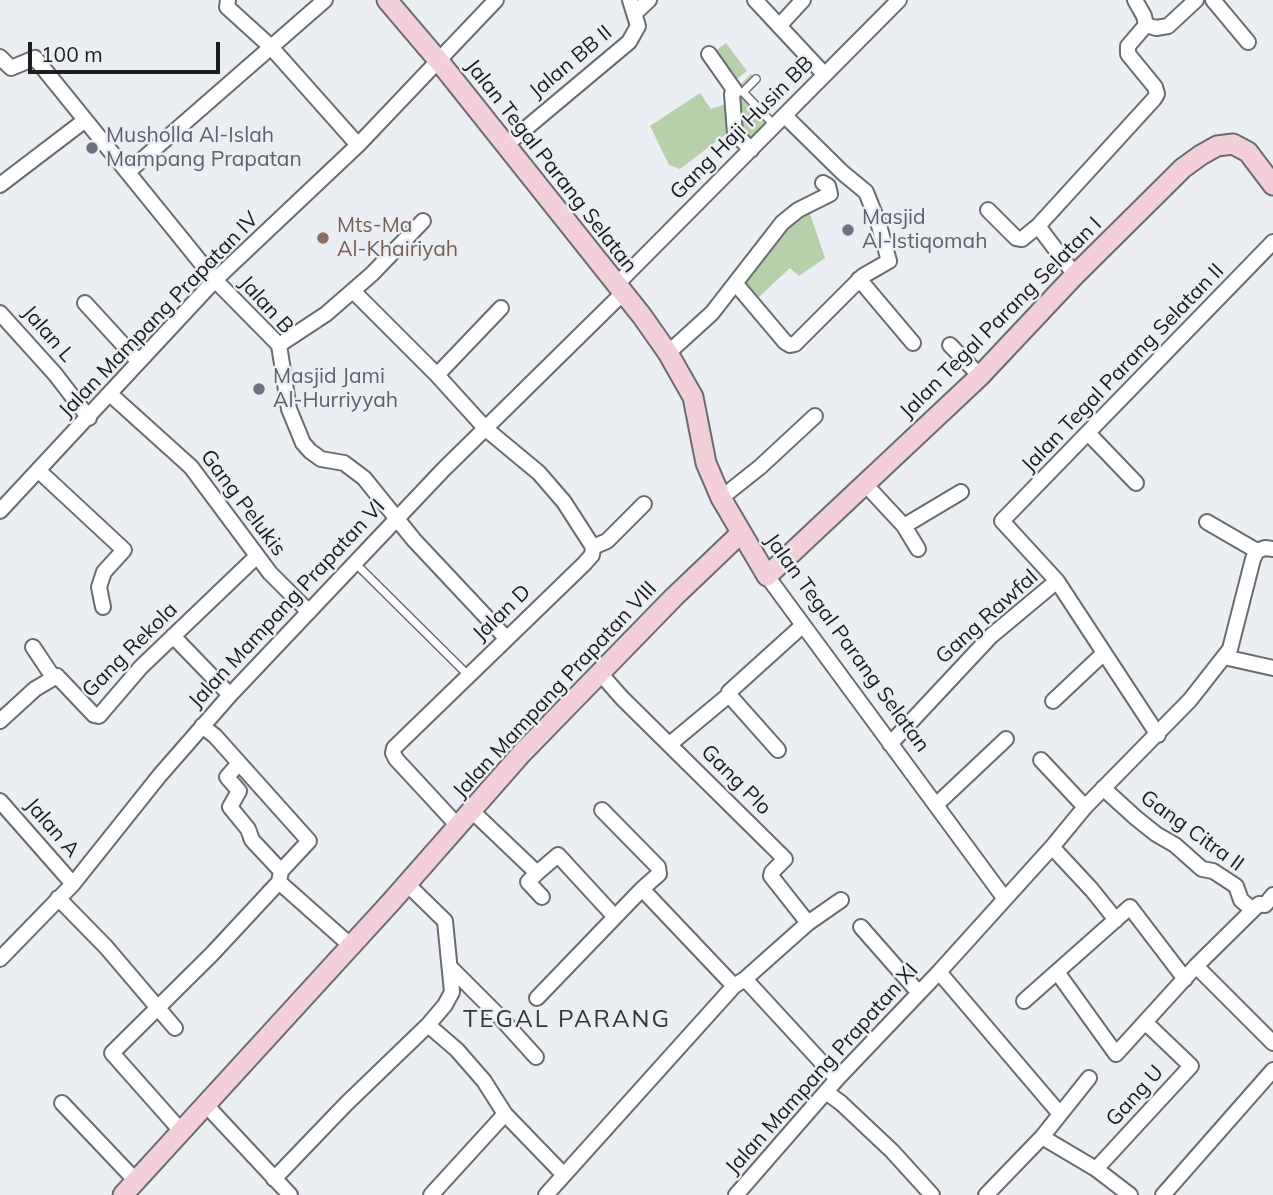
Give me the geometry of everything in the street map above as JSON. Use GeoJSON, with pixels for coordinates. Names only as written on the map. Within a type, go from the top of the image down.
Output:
{"type":"FeatureCollection","features":[{"type":"Feature","properties":{"kind":"street"},"geometry":{"type":"LineString","coordinates":[[228,0],[227,7],[271,46],[358,145]]}},
{"type":"Feature","properties":{"kind":"street"},"geometry":{"type":"LineString","coordinates":[[128,172],[325,0]]}},
{"type":"Feature","properties":{"kind":"street","name":"Jalan Tegal Parang Selatan"},"geometry":{"type":"LineString","coordinates":[[387,0],[506,145],[668,353],[694,397],[706,463],[721,498],[767,576],[1005,899]]}},
{"type":"Feature","properties":{"kind":"street","name":"Jalan Mampang Prapatan IV"},"geometry":{"type":"LineString","coordinates":[[3,503],[40,471],[215,280],[358,145],[496,0]]}},
{"type":"Feature","properties":{"kind":"street"},"geometry":{"type":"LineString","coordinates":[[632,7],[649,0]]}},
{"type":"Feature","properties":{"kind":"street"},"geometry":{"type":"LineString","coordinates":[[755,0],[824,74]]}},
{"type":"Feature","properties":{"kind":"street"},"geometry":{"type":"LineString","coordinates":[[779,26],[803,0]]}},
{"type":"Feature","properties":{"kind":"street"},"geometry":{"type":"LineString","coordinates":[[1135,0],[1146,24]]}},
{"type":"Feature","properties":{"kind":"street"},"geometry":{"type":"LineString","coordinates":[[1146,24],[1156,28],[1168,26],[1196,0]]}},
{"type":"Feature","properties":{"kind":"street"},"geometry":{"type":"LineString","coordinates":[[1213,0],[1248,42]]}},
{"type":"Feature","properties":{"kind":"street","name":"Gang Haji Husin BB"},"geometry":{"type":"LineString","coordinates":[[619,289],[890,3]]}},
{"type":"Feature","properties":{"kind":"street","name":"Jalan BB II"},"geometry":{"type":"LineString","coordinates":[[506,145],[629,42],[638,26],[632,7]]}},
{"type":"Feature","properties":{"kind":"street"},"geometry":{"type":"LineString","coordinates":[[988,210],[1019,240],[1038,226],[1154,99],[1157,94],[1155,87],[1127,50],[1146,24]]}},
{"type":"Feature","properties":{"kind":"street"},"geometry":{"type":"LineString","coordinates":[[709,54],[735,91],[732,94],[735,133],[751,150]]}},
{"type":"Feature","properties":{"kind":"street","name":"Jalan B"},"geometry":{"type":"LineString","coordinates":[[0,57],[11,68],[35,58],[215,280],[279,345],[289,409],[303,443],[315,456],[344,463],[353,469],[414,540],[506,638]]}},
{"type":"Feature","properties":{"kind":"street"},"geometry":{"type":"LineString","coordinates":[[736,284],[790,345],[795,344],[859,279],[889,261],[870,199],[860,185],[780,120]]}},
{"type":"Feature","properties":{"kind":"street"},"geometry":{"type":"LineString","coordinates":[[0,185],[84,121]]}},
{"type":"Feature","properties":{"kind":"street","name":"Jalan Tegal Parang Selatan I"},"geometry":{"type":"LineString","coordinates":[[767,576],[980,376],[1075,275],[1183,168],[1217,146],[1233,144],[1248,152],[1273,185]]}},
{"type":"Feature","properties":{"kind":"street"},"geometry":{"type":"LineString","coordinates":[[668,353],[712,313],[782,223],[798,210],[830,194],[828,187],[822,183]]}},
{"type":"Feature","properties":{"kind":"street"},"geometry":{"type":"LineString","coordinates":[[279,345],[317,321],[353,291],[392,255],[423,221]]}},
{"type":"Feature","properties":{"kind":"street"},"geometry":{"type":"LineString","coordinates":[[1038,226],[1075,275]]}},
{"type":"Feature","properties":{"kind":"street","name":"Jalan Tegal Parang Selatan II"},"geometry":{"type":"LineString","coordinates":[[1002,521],[1273,242]]}},
{"type":"Feature","properties":{"kind":"street"},"geometry":{"type":"LineString","coordinates":[[859,279],[913,343]]}},
{"type":"Feature","properties":{"kind":"street","name":"Jalan Mampang Prapatan VI"},"geometry":{"type":"LineString","coordinates":[[0,960],[73,884],[230,695],[397,517],[486,429],[619,289]]}},
{"type":"Feature","properties":{"kind":"street"},"geometry":{"type":"LineString","coordinates":[[353,291],[437,375],[486,429],[556,492],[593,547]]}},
{"type":"Feature","properties":{"kind":"street"},"geometry":{"type":"LineString","coordinates":[[85,303],[138,361]]}},
{"type":"Feature","properties":{"kind":"street"},"geometry":{"type":"LineString","coordinates":[[437,375],[501,308]]}},
{"type":"Feature","properties":{"kind":"street","name":"Jalan L"},"geometry":{"type":"LineString","coordinates":[[1,317],[55,374],[89,418]]}},
{"type":"Feature","properties":{"kind":"street"},"geometry":{"type":"LineString","coordinates":[[950,345],[980,376]]}},
{"type":"Feature","properties":{"kind":"street","name":"Gang Pelukis"},"geometry":{"type":"LineString","coordinates":[[110,394],[191,467],[270,573],[309,612]]}},
{"type":"Feature","properties":{"kind":"street"},"geometry":{"type":"LineString","coordinates":[[721,498],[760,467],[815,416]]}},
{"type":"Feature","properties":{"kind":"street"},"geometry":{"type":"LineString","coordinates":[[1089,434],[1136,483]]}},
{"type":"Feature","properties":{"kind":"street"},"geometry":{"type":"LineString","coordinates":[[40,471],[124,550],[104,572],[99,587],[103,607]]}},
{"type":"Feature","properties":{"kind":"street"},"geometry":{"type":"LineString","coordinates":[[865,484],[904,526],[918,549]]}},
{"type":"Feature","properties":{"kind":"street"},"geometry":{"type":"LineString","coordinates":[[904,526],[961,492]]}},
{"type":"Feature","properties":{"kind":"street","name":"Jalan D"},"geometry":{"type":"LineString","coordinates":[[458,826],[393,753],[401,740],[584,564],[592,555],[593,547],[607,541],[644,504]]}},
{"type":"Feature","properties":{"kind":"street","name":"Gang Rawfal"},"geometry":{"type":"LineString","coordinates":[[890,744],[991,636],[1057,581],[1002,521]]}},
{"type":"Feature","properties":{"kind":"street"},"geometry":{"type":"LineString","coordinates":[[1207,522],[1257,551],[1273,549]]}},
{"type":"Feature","properties":{"kind":"street","name":"Jalan Mampang Prapatan VIII"},"geometry":{"type":"LineString","coordinates":[[130,1188],[407,884],[522,753],[741,533]]}},
{"type":"Feature","properties":{"kind":"street","name":"Jalan Mampang Prapatan XI"},"geometry":{"type":"LineString","coordinates":[[736,1195],[836,1079],[939,972],[1052,848],[1085,807],[1190,700],[1230,649],[1257,551]]}},
{"type":"Feature","properties":{"kind":"street","name":"Gang Rekola"},"geometry":{"type":"LineString","coordinates":[[0,721],[35,689],[53,677],[58,677],[97,716],[141,667],[257,556]]}},
{"type":"Feature","properties":{"kind":"street"},"geometry":{"type":"LineString","coordinates":[[1057,581],[1158,735]]}},
{"type":"Feature","properties":{"kind":"street"},"geometry":{"type":"LineString","coordinates":[[670,744],[730,694],[731,688],[802,626]]}},
{"type":"Feature","properties":{"kind":"street"},"geometry":{"type":"LineString","coordinates":[[173,636],[230,695]]}},
{"type":"Feature","properties":{"kind":"street"},"geometry":{"type":"LineString","coordinates":[[33,647],[53,677]]}},
{"type":"Feature","properties":{"kind":"street"},"geometry":{"type":"LineString","coordinates":[[1053,701],[1104,653]]}},
{"type":"Feature","properties":{"kind":"street"},"geometry":{"type":"LineString","coordinates":[[1224,657],[1273,668]]}},
{"type":"Feature","properties":{"kind":"street","name":"Gang Plo"},"geometry":{"type":"LineString","coordinates":[[600,673],[785,859],[771,876],[808,923]]}},
{"type":"Feature","properties":{"kind":"street"},"geometry":{"type":"LineString","coordinates":[[730,694],[778,750]]}},
{"type":"Feature","properties":{"kind":"street"},"geometry":{"type":"LineString","coordinates":[[182,1132],[113,1053],[212,954],[309,840],[202,726]]}},
{"type":"Feature","properties":{"kind":"street"},"geometry":{"type":"LineString","coordinates":[[936,805],[1006,739]]}},
{"type":"Feature","properties":{"kind":"street"},"geometry":{"type":"LineString","coordinates":[[1041,760],[1085,807]]}},
{"type":"Feature","properties":{"kind":"street"},"geometry":{"type":"LineString","coordinates":[[239,763],[228,777],[239,791],[230,807],[280,876],[350,945]]}},
{"type":"Feature","properties":{"kind":"street","name":"Gang Citra II"},"geometry":{"type":"LineString","coordinates":[[1103,788],[1136,818],[1175,845],[1202,869],[1213,871],[1236,886],[1241,900],[1253,911]]}},
{"type":"Feature","properties":{"kind":"street","name":"Jalan A"},"geometry":{"type":"LineString","coordinates":[[0,801],[73,884]]}},
{"type":"Feature","properties":{"kind":"street"},"geometry":{"type":"LineString","coordinates":[[537,998],[659,874],[658,867],[602,810]]}},
{"type":"Feature","properties":{"kind":"street"},"geometry":{"type":"LineString","coordinates":[[472,811],[537,873]]}},
{"type":"Feature","properties":{"kind":"street"},"geometry":{"type":"LineString","coordinates":[[1052,848],[1078,874],[1116,920]]}},
{"type":"Feature","properties":{"kind":"street"},"geometry":{"type":"LineString","coordinates":[[542,897],[528,882],[558,855],[615,917]]}},
{"type":"Feature","properties":{"kind":"street"},"geometry":{"type":"LineString","coordinates":[[274,1179],[346,1104],[428,1025],[452,992],[445,921],[407,884]]}},
{"type":"Feature","properties":{"kind":"street"},"geometry":{"type":"LineString","coordinates":[[642,890],[836,1079]]}},
{"type":"Feature","properties":{"kind":"street"},"geometry":{"type":"LineString","coordinates":[[1057,972],[1116,1054],[1196,967],[1259,904],[1265,905],[1273,895]]}},
{"type":"Feature","properties":{"kind":"street"},"geometry":{"type":"LineString","coordinates":[[58,898],[106,947],[175,1028]]}},
{"type":"Feature","properties":{"kind":"street"},"geometry":{"type":"LineString","coordinates":[[546,1195],[740,983],[808,923],[841,900]]}},
{"type":"Feature","properties":{"kind":"street"},"geometry":{"type":"LineString","coordinates":[[1024,1001],[1130,907],[1185,979]]}},
{"type":"Feature","properties":{"kind":"street"},"geometry":{"type":"LineString","coordinates":[[861,927],[919,993]]}},
{"type":"Feature","properties":{"kind":"street"},"geometry":{"type":"LineString","coordinates":[[449,966],[536,1057]]}},
{"type":"Feature","properties":{"kind":"street"},"geometry":{"type":"LineString","coordinates":[[1196,967],[1273,1043]]}},
{"type":"Feature","properties":{"kind":"street","name":"Jalan Mampang Prapatan XI"},"geometry":{"type":"LineString","coordinates":[[939,972],[1060,1114]]}},
{"type":"Feature","properties":{"kind":"street","name":"Gang U"},"geometry":{"type":"LineString","coordinates":[[1096,1169],[1191,1066],[1145,1022]]}},
{"type":"Feature","properties":{"kind":"street"},"geometry":{"type":"LineString","coordinates":[[428,1025],[457,1050],[484,1081],[505,1114],[563,1174]]}},
{"type":"Feature","properties":{"kind":"street"},"geometry":{"type":"LineString","coordinates":[[1163,1195],[1273,1070]]}},
{"type":"Feature","properties":{"kind":"street"},"geometry":{"type":"LineString","coordinates":[[986,1195],[1042,1137],[1089,1078]]}},
{"type":"Feature","properties":{"kind":"street"},"geometry":{"type":"LineString","coordinates":[[826,1092],[841,1102],[892,1151],[932,1195]]}},
{"type":"Feature","properties":{"kind":"street"},"geometry":{"type":"LineString","coordinates":[[62,1103],[130,1188]]}},
{"type":"Feature","properties":{"kind":"street"},"geometry":{"type":"LineString","coordinates":[[206,1105],[290,1195]]}},
{"type":"Feature","properties":{"kind":"street"},"geometry":{"type":"LineString","coordinates":[[431,1195],[505,1114]]}},
{"type":"Feature","properties":{"kind":"street"},"geometry":{"type":"LineString","coordinates":[[1042,1137],[1096,1169],[1130,1195]]}},
{"type":"Feature","properties":{"kind":"lane"},"geometry":{"type":"LineString","coordinates":[[756,79],[743,92],[780,120]]}},
{"type":"Feature","properties":{"kind":"lane"},"geometry":{"type":"LineString","coordinates":[[355,563],[469,676]]}},
{"type":"Feature","properties":{"kind":"green space"},"geometry":{"type":"Polygon","coordinates":[[[726,43],[747,71],[734,81],[713,53],[726,43]]]}},
{"type":"Feature","properties":{"kind":"green space"},"geometry":{"type":"Polygon","coordinates":[[[751,74],[755,78],[740,94],[766,122],[747,142],[736,131],[736,89],[751,74]]]}},
{"type":"Feature","properties":{"kind":"green space"},"geometry":{"type":"Polygon","coordinates":[[[700,93],[711,109],[729,103],[730,131],[680,169],[669,165],[650,126],[700,93]]]}},
{"type":"Feature","properties":{"kind":"green space"},"geometry":{"type":"Polygon","coordinates":[[[808,208],[825,258],[799,276],[790,268],[759,297],[744,281],[780,232],[808,208]]]}},
{"type":"Feature","properties":{"kind":"place","name":"Musholla Al-Islah Mampang Prapatan"},"geometry":{"type":"Point","coordinates":[92,148]}},
{"type":"Feature","properties":{"kind":"place","name":"Masjid Al-Istiqomah"},"geometry":{"type":"Point","coordinates":[848,230]}},
{"type":"Feature","properties":{"kind":"place","name":"Mts-Ma Al-Khairiyah"},"geometry":{"type":"Point","coordinates":[323,238]}},
{"type":"Feature","properties":{"kind":"place","name":"Masjid Jami Al-Hurriyyah"},"geometry":{"type":"Point","coordinates":[259,389]}},
{"type":"Feature","properties":{"kind":"district","name":"TEGAL PARANG"},"geometry":{"type":"Point","coordinates":[567,1020]}}]}
